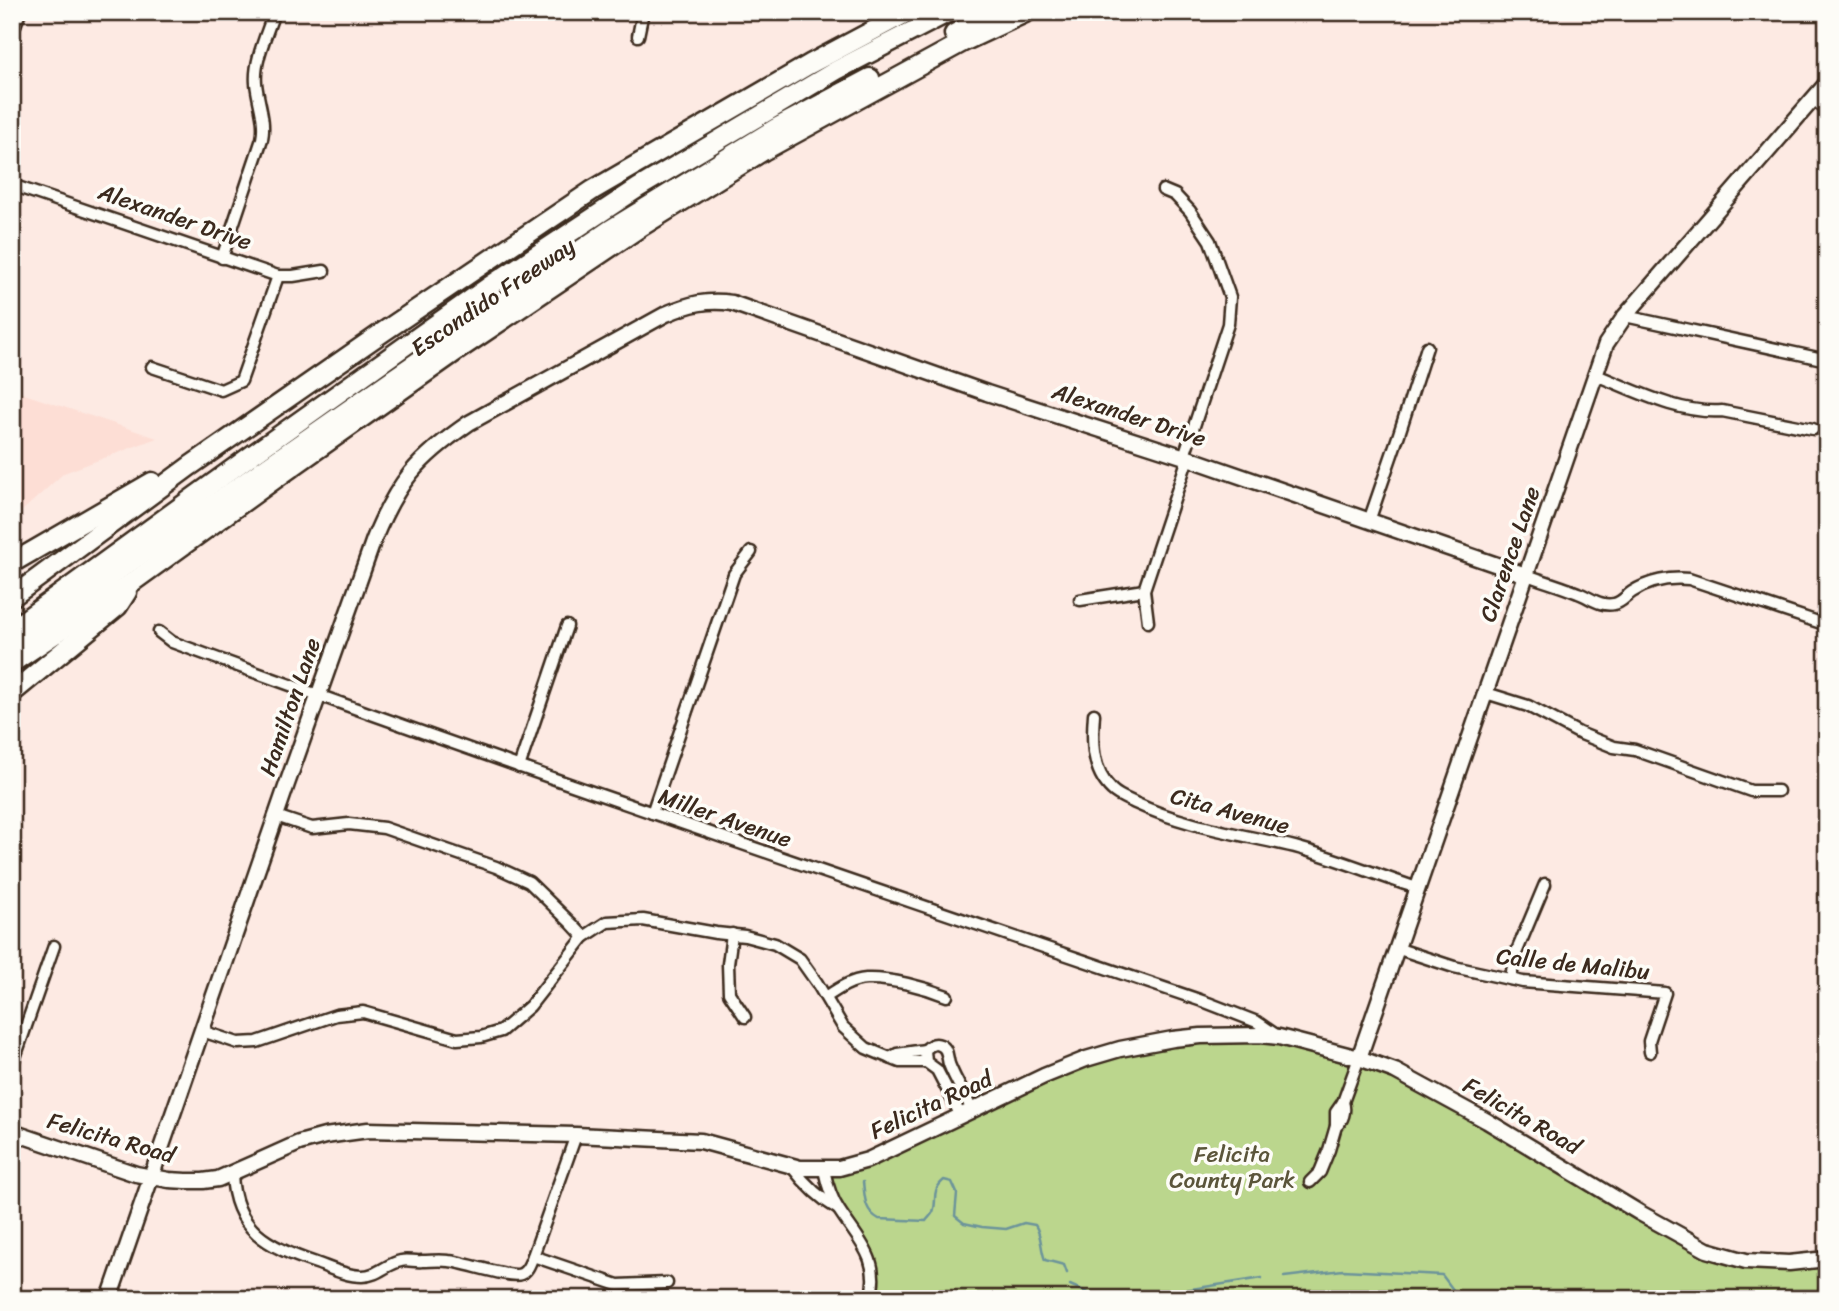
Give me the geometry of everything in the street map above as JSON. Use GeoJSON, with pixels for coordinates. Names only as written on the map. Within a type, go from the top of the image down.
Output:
{"type":"FeatureCollection","features":[{"type":"Feature","properties":{"kind":"highway","name":"Escondido Freeway"},"geometry":{"type":"LineString","coordinates":[[12,597],[190,466],[593,190],[810,64],[908,12]]}},
{"type":"Feature","properties":{"kind":"highway"},"geometry":{"type":"LineString","coordinates":[[12,629],[488,287],[626,195],[837,70],[949,12]]}},
{"type":"Feature","properties":{"kind":"highway"},"geometry":{"type":"LineString","coordinates":[[12,645],[611,229],[776,128],[996,12]]}},
{"type":"Feature","properties":{"kind":"highway","name":"Escondido Freeway"},"geometry":{"type":"LineString","coordinates":[[12,663],[447,358],[642,226],[763,150],[954,47],[1027,12]]}},
{"type":"Feature","properties":{"kind":"highway"},"geometry":{"type":"LineString","coordinates":[[12,563],[157,480],[190,466]]}},
{"type":"Feature","properties":{"kind":"highway"},"geometry":{"type":"LineString","coordinates":[[12,694],[118,606],[134,580]]}},
{"type":"Feature","properties":{"kind":"highway"},"geometry":{"type":"LineString","coordinates":[[12,655],[50,618]]}},
{"type":"Feature","properties":{"kind":"street"},"geometry":{"type":"LineString","coordinates":[[12,27],[18,12]]}},
{"type":"Feature","properties":{"kind":"street"},"geometry":{"type":"LineString","coordinates":[[222,258],[265,126],[256,81],[258,64],[274,12]]}},
{"type":"Feature","properties":{"kind":"street"},"geometry":{"type":"LineString","coordinates":[[638,36],[643,12]]}},
{"type":"Feature","properties":{"kind":"street","name":"Clarence Lane"},"geometry":{"type":"LineString","coordinates":[[1310,1182],[1320,1172],[1336,1126],[1336,1112],[1343,1102],[1359,1058],[1606,344],[1626,316],[1827,83]]}},
{"type":"Feature","properties":{"kind":"street"},"geometry":{"type":"LineString","coordinates":[[1814,99],[1827,111]]}},
{"type":"Feature","properties":{"kind":"street","name":"Alexander Drive"},"geometry":{"type":"LineString","coordinates":[[12,185],[278,276],[324,271]]}},
{"type":"Feature","properties":{"kind":"street"},"geometry":{"type":"LineString","coordinates":[[1148,622],[1144,590],[1228,324],[1230,297],[1210,241],[1175,195],[1164,190]]}},
{"type":"Feature","properties":{"kind":"street"},"geometry":{"type":"LineString","coordinates":[[152,367],[221,390],[240,381],[278,276]]}},
{"type":"Feature","properties":{"kind":"street","name":"Alexander Drive"},"geometry":{"type":"LineString","coordinates":[[717,301],[733,303],[987,393],[1186,457],[1526,575]]}},
{"type":"Feature","properties":{"kind":"street","name":"Hamilton Lane"},"geometry":{"type":"LineString","coordinates":[[109,1299],[318,696],[382,519],[400,485],[426,455],[469,423],[666,314],[695,303],[717,301]]}},
{"type":"Feature","properties":{"kind":"street"},"geometry":{"type":"LineString","coordinates":[[1626,316],[1827,360]]}},
{"type":"Feature","properties":{"kind":"street"},"geometry":{"type":"LineString","coordinates":[[1369,521],[1427,347]]}},
{"type":"Feature","properties":{"kind":"street"},"geometry":{"type":"LineString","coordinates":[[1596,375],[1687,409],[1722,411],[1813,429]]}},
{"type":"Feature","properties":{"kind":"street"},"geometry":{"type":"LineString","coordinates":[[652,813],[734,574],[751,552]]}},
{"type":"Feature","properties":{"kind":"street"},"geometry":{"type":"LineString","coordinates":[[1526,575],[1582,594],[1594,602],[1609,605],[1617,604],[1634,590],[1659,580],[1689,579],[1827,625]]}},
{"type":"Feature","properties":{"kind":"street"},"geometry":{"type":"LineString","coordinates":[[1080,600],[1144,590]]}},
{"type":"Feature","properties":{"kind":"street"},"geometry":{"type":"LineString","coordinates":[[519,766],[567,626]]}},
{"type":"Feature","properties":{"kind":"street","name":"Miller Avenue"},"geometry":{"type":"LineString","coordinates":[[159,632],[172,642],[318,696],[1208,1003],[1257,1022],[1279,1037]]}},
{"type":"Feature","properties":{"kind":"street"},"geometry":{"type":"LineString","coordinates":[[1486,692],[1528,706],[1579,733],[1614,747],[1635,750],[1751,791],[1778,791]]}},
{"type":"Feature","properties":{"kind":"street","name":"Cita Avenue"},"geometry":{"type":"LineString","coordinates":[[1094,714],[1091,743],[1097,766],[1110,788],[1118,794],[1146,808],[1192,824],[1298,848],[1417,888]]}},
{"type":"Feature","properties":{"kind":"street"},"geometry":{"type":"LineString","coordinates":[[276,817],[312,828],[349,824],[384,828],[496,867],[529,882],[584,937]]}},
{"type":"Feature","properties":{"kind":"street"},"geometry":{"type":"LineString","coordinates":[[1511,979],[1514,958],[1545,884]]}},
{"type":"Feature","properties":{"kind":"street"},"geometry":{"type":"LineString","coordinates":[[202,1031],[238,1043],[257,1042],[336,1015],[363,1012],[457,1039],[481,1037],[501,1031],[530,1006],[584,937],[607,922],[643,919],[745,936],[775,944],[800,959],[843,1027],[866,1048],[900,1062],[926,1062],[937,1070],[967,1113]]}},
{"type":"Feature","properties":{"kind":"street"},"geometry":{"type":"LineString","coordinates":[[732,934],[728,964],[729,993],[745,1017]]}},
{"type":"Feature","properties":{"kind":"street"},"geometry":{"type":"LineString","coordinates":[[12,1066],[54,946]]}},
{"type":"Feature","properties":{"kind":"street","name":"Calle de Malibu"},"geometry":{"type":"LineString","coordinates":[[1396,948],[1454,967],[1523,982],[1665,993],[1649,1041],[1650,1052]]}},
{"type":"Feature","properties":{"kind":"street"},"geometry":{"type":"LineString","coordinates":[[826,997],[843,986],[864,979],[890,981],[947,996]]}},
{"type":"Feature","properties":{"kind":"street","name":"Felicita Road"},"geometry":{"type":"LineString","coordinates":[[12,1132],[136,1174],[177,1181],[203,1181],[232,1174],[299,1143],[350,1131],[368,1130],[701,1141],[792,1167],[824,1170],[847,1167],[868,1160],[1044,1076],[1120,1049],[1190,1036],[1232,1034],[1279,1037],[1359,1058],[1395,1071],[1487,1121],[1707,1250],[1744,1261],[1789,1263],[1827,1259]]}},
{"type":"Feature","properties":{"kind":"street"},"geometry":{"type":"LineString","coordinates":[[890,1058],[925,1050],[935,1044],[942,1045],[947,1052],[948,1062],[967,1113]]}},
{"type":"Feature","properties":{"kind":"street"},"geometry":{"type":"LineString","coordinates":[[925,1050],[926,1062]]}},
{"type":"Feature","properties":{"kind":"street"},"geometry":{"type":"LineString","coordinates":[[232,1174],[238,1208],[243,1219],[260,1236],[286,1253],[346,1274],[363,1276],[376,1274],[403,1260],[448,1261],[519,1275],[526,1270],[533,1256],[576,1135]]}},
{"type":"Feature","properties":{"kind":"street"},"geometry":{"type":"LineString","coordinates":[[792,1167],[823,1200],[838,1209]]}},
{"type":"Feature","properties":{"kind":"street"},"geometry":{"type":"LineString","coordinates":[[824,1170],[829,1192],[869,1256],[873,1281],[870,1299]]}},
{"type":"Feature","properties":{"kind":"street"},"geometry":{"type":"LineString","coordinates":[[533,1256],[618,1285],[667,1283]]}},
{"type":"Feature","properties":{"kind":"shaded area"},"geometry":{"type":"Polygon","coordinates":[[[12,390],[157,438],[64,473],[12,520],[12,390]]]}},
{"type":"Feature","properties":{"kind":"green space","name":"Felicita County Park"},"geometry":{"type":"Polygon","coordinates":[[[1232,1034],[1359,1058],[1640,1213],[1744,1261],[1825,1260],[1816,1299],[870,1299],[872,1267],[838,1209],[824,1170],[839,1168],[1086,1059],[1232,1034]]]}},
{"type":"Feature","properties":{"kind":"waterway"},"geometry":{"type":"LineString","coordinates":[[863,1182],[868,1208],[874,1216],[879,1219],[926,1221],[933,1212],[937,1188],[944,1180],[952,1182],[957,1193],[955,1216],[964,1223],[982,1227],[1006,1229],[1024,1223],[1035,1225],[1045,1260],[1064,1265],[1067,1273]]}},
{"type":"Feature","properties":{"kind":"waterway"},"geometry":{"type":"LineString","coordinates":[[1284,1277],[1343,1270],[1442,1275],[1460,1299]]}},
{"type":"Feature","properties":{"kind":"waterway"},"geometry":{"type":"LineString","coordinates":[[1151,1299],[1185,1290],[1262,1278]]}},
{"type":"Feature","properties":{"kind":"waterway"},"geometry":{"type":"LineString","coordinates":[[1070,1285],[1102,1299]]}}]}
